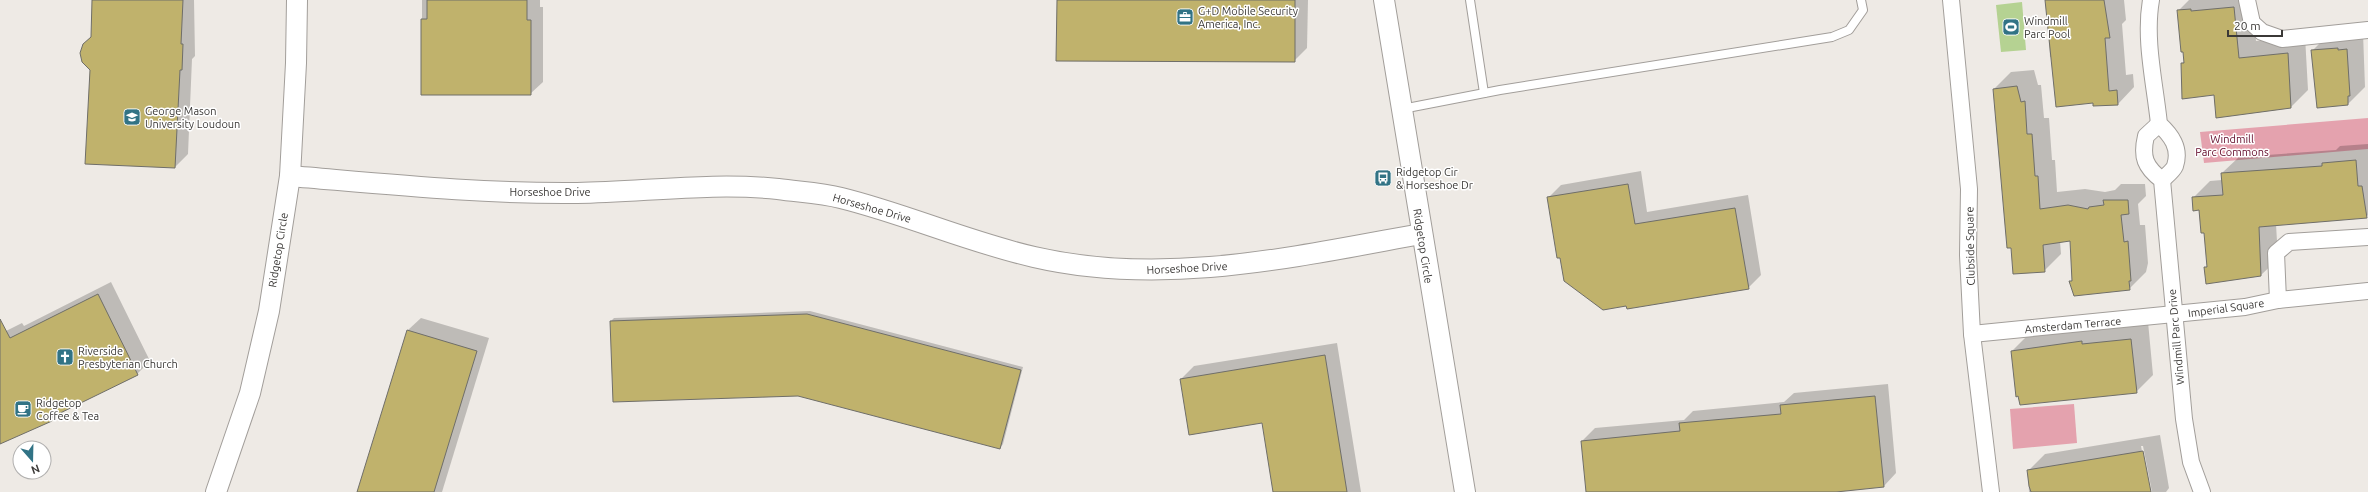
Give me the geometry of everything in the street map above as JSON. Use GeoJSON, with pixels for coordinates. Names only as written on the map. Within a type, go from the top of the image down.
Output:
{"type":"FeatureCollection","features":[{"type":"Feature","properties":{"kind":"street","name":"Ridgetop Circle"},"geometry":{"type":"LineString","coordinates":[[216,492],[250,393],[269,311],[290,176],[296,63],[297,0]]}},
{"type":"Feature","properties":{"kind":"street","name":"Ridgetop Circle"},"geometry":{"type":"LineString","coordinates":[[1384,0],[1421,234],[1465,492]]}},
{"type":"Feature","properties":{"kind":"street","name":"Clubside Square"},"geometry":{"type":"LineString","coordinates":[[1951,0],[1969,189],[1968,256],[1972,334],[1991,492]]}},
{"type":"Feature","properties":{"kind":"street"},"geometry":{"type":"LineString","coordinates":[[2151,0],[2148,13],[2159,124],[2175,142],[2176,154],[2175,167],[2162,180],[2148,167],[2144,156],[2146,136],[2159,124]]}},
{"type":"Feature","properties":{"kind":"street"},"geometry":{"type":"LineString","coordinates":[[2248,0],[2252,22],[2262,32],[2282,39],[2368,30]]}},
{"type":"Feature","properties":{"kind":"street","name":"Horseshoe Drive"},"geometry":{"type":"LineString","coordinates":[[290,176],[440,189],[518,193],[738,187],[775,189],[838,197],[1034,257],[1074,264],[1125,269],[1176,270],[1240,265],[1421,234]]}},
{"type":"Feature","properties":{"kind":"street","name":"Windmill Parc Drive"},"geometry":{"type":"LineString","coordinates":[[2162,180],[2184,419],[2191,462],[2202,492]]}},
{"type":"Feature","properties":{"kind":"street","name":"Imperial Square"},"geometry":{"type":"LineString","coordinates":[[2278,300],[2276,253],[2289,242],[2368,237]]}},
{"type":"Feature","properties":{"kind":"street","name":"Imperial Square"},"geometry":{"type":"LineString","coordinates":[[2174,315],[2245,307],[2278,300],[2368,291]]}},
{"type":"Feature","properties":{"kind":"street","name":"Amsterdam Terrace"},"geometry":{"type":"LineString","coordinates":[[1972,334],[2174,315]]}},
{"type":"Feature","properties":{"kind":"lane"},"geometry":{"type":"LineString","coordinates":[[1470,0],[1484,93]]}},
{"type":"Feature","properties":{"kind":"lane"},"geometry":{"type":"LineString","coordinates":[[1401,109],[1484,93],[1832,37],[1849,30],[1862,10],[1861,0]]}},
{"type":"Feature","properties":{"kind":"green space","name":"Windmill Parc Commons"},"geometry":{"type":"Polygon","coordinates":[[[2368,118],[2368,149],[2204,163],[2200,132],[2368,118]]]}},
{"type":"Feature","properties":{"kind":"green space"},"geometry":{"type":"Polygon","coordinates":[[[2074,404],[2077,443],[2013,449],[2010,409],[2074,404]]]}},
{"type":"Feature","properties":{"kind":"shaded area","name":"Windmill Parc Pool"},"geometry":{"type":"Polygon","coordinates":[[[2022,2],[2026,50],[2001,52],[1996,5],[2022,2]]]}},
{"type":"Feature","properties":{"kind":"building","name":"George Mason University Loudoun"},"geometry":{"type":"Polygon","coordinates":[[[92,0],[183,0],[181,44],[183,44],[182,70],[180,70],[175,168],[85,164],[90,70],[82,62],[80,53],[83,44],[91,37],[92,0]]]}},
{"type":"Feature","properties":{"kind":"building"},"geometry":{"type":"Polygon","coordinates":[[[427,0],[527,0],[527,20],[531,20],[531,95],[421,95],[421,19],[427,19],[427,0]]]}},
{"type":"Feature","properties":{"kind":"building"},"geometry":{"type":"Polygon","coordinates":[[[1057,0],[1295,0],[1295,62],[1056,61],[1057,0]]]}},
{"type":"Feature","properties":{"kind":"building"},"geometry":{"type":"Polygon","coordinates":[[[2045,0],[2104,0],[2110,38],[2105,38],[2109,91],[2117,90],[2118,105],[2093,106],[2093,103],[2056,107],[2045,0]]]}},
{"type":"Feature","properties":{"kind":"building"},"geometry":{"type":"Polygon","coordinates":[[[2234,7],[2239,58],[2288,53],[2291,108],[2216,118],[2214,95],[2182,99],[2181,63],[2184,63],[2183,52],[2181,52],[2177,10],[2191,9],[2191,11],[2234,7]]]}},
{"type":"Feature","properties":{"kind":"building"},"geometry":{"type":"Polygon","coordinates":[[[2338,48],[2338,50],[2347,49],[2350,96],[2348,96],[2348,105],[2317,108],[2311,50],[2338,48]]]}},
{"type":"Feature","properties":{"kind":"building"},"geometry":{"type":"Polygon","coordinates":[[[2017,86],[2021,102],[2025,101],[2027,134],[2032,134],[2035,176],[2038,176],[2040,209],[2068,205],[2088,209],[2089,207],[2104,205],[2103,200],[2128,200],[2129,214],[2121,215],[2124,242],[2128,241],[2131,281],[2129,281],[2130,290],[2074,296],[2069,281],[2072,281],[2070,241],[2043,245],[2045,272],[2013,274],[2011,248],[2007,248],[1993,89],[2017,86]]]}},
{"type":"Feature","properties":{"kind":"building"},"geometry":{"type":"Polygon","coordinates":[[[2356,160],[2358,186],[2362,186],[2367,218],[2259,227],[2261,276],[2206,284],[2204,267],[2207,267],[2204,233],[2201,233],[2199,210],[2193,211],[2192,197],[2223,195],[2221,173],[2322,166],[2322,163],[2356,160]]]}},
{"type":"Feature","properties":{"kind":"building"},"geometry":{"type":"Polygon","coordinates":[[[1628,184],[1635,224],[1735,208],[1749,289],[1627,309],[1626,306],[1603,310],[1564,281],[1560,258],[1557,258],[1547,197],[1628,184]]]}},
{"type":"Feature","properties":{"kind":"building","name":"Riverside Presbyterian Church"},"geometry":{"type":"Polygon","coordinates":[[[98,294],[138,375],[50,418],[52,421],[0,444],[0,319],[10,338],[98,294]]]}},
{"type":"Feature","properties":{"kind":"building"},"geometry":{"type":"Polygon","coordinates":[[[807,314],[1021,370],[1000,449],[798,396],[613,402],[610,321],[807,314]]]}},
{"type":"Feature","properties":{"kind":"building"},"geometry":{"type":"Polygon","coordinates":[[[407,330],[477,351],[434,492],[357,492],[407,330]]]}},
{"type":"Feature","properties":{"kind":"building"},"geometry":{"type":"Polygon","coordinates":[[[2131,339],[2137,393],[2020,405],[2018,396],[2016,397],[2011,351],[2082,341],[2082,344],[2131,339]]]}},
{"type":"Feature","properties":{"kind":"building"},"geometry":{"type":"Polygon","coordinates":[[[1325,355],[1347,492],[1273,492],[1262,423],[1189,435],[1180,379],[1325,355]]]}},
{"type":"Feature","properties":{"kind":"building"},"geometry":{"type":"Polygon","coordinates":[[[1875,396],[1884,487],[1836,492],[1586,492],[1581,441],[1680,431],[1679,423],[1781,414],[1780,405],[1875,396]]]}},
{"type":"Feature","properties":{"kind":"building"},"geometry":{"type":"Polygon","coordinates":[[[2143,451],[2151,492],[2031,492],[2027,470],[2143,451]]]}},
{"type":"Feature","properties":{"kind":"place","name":"G+D Mobile Security America, Inc."},"geometry":{"type":"Point","coordinates":[1185,17]}},
{"type":"Feature","properties":{"kind":"place","name":"Windmill Parc Pool"},"geometry":{"type":"Point","coordinates":[2011,27]}},
{"type":"Feature","properties":{"kind":"place","name":"George Mason University Loudoun"},"geometry":{"type":"Point","coordinates":[132,117]}},
{"type":"Feature","properties":{"kind":"place","name":"Ridgetop Cir & Horseshoe Dr"},"geometry":{"type":"Point","coordinates":[1383,178]}},
{"type":"Feature","properties":{"kind":"place","name":"Riverside Presbyterian Church"},"geometry":{"type":"Point","coordinates":[65,357]}},
{"type":"Feature","properties":{"kind":"place","name":"Ridgetop Coffee & Tea"},"geometry":{"type":"Point","coordinates":[23,409]}}]}
